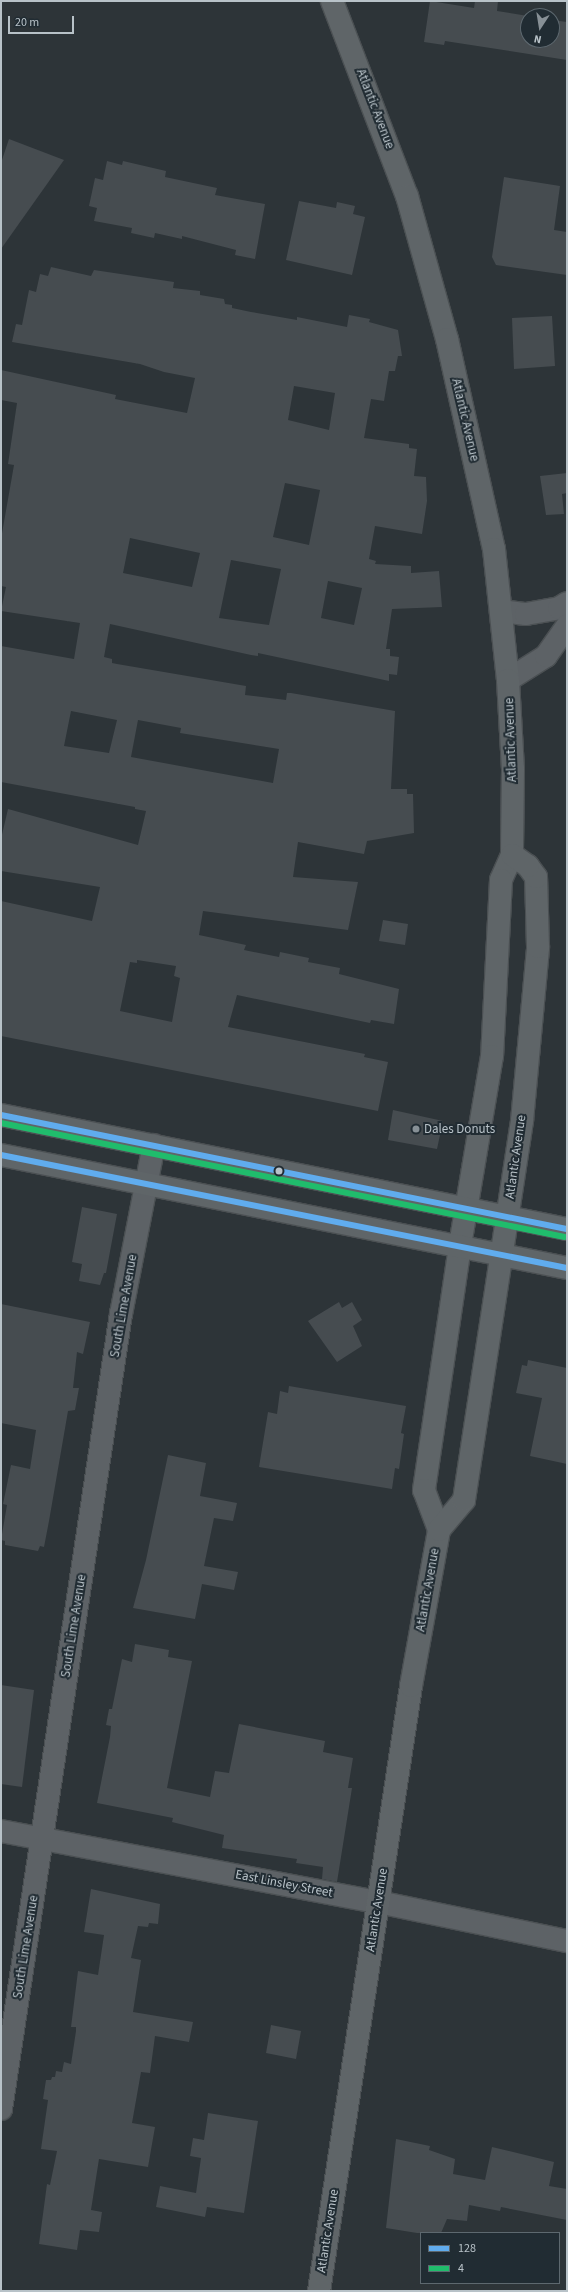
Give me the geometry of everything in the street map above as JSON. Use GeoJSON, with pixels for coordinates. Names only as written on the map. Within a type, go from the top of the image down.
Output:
{"type":"FeatureCollection","features":[{"type":"Feature","properties":{"kind":"main road","name":"Atlantic Avenue"},"geometry":{"type":"LineString","coordinates":[[332,1],[407,196],[447,339],[494,549],[508,680],[513,769],[512,855],[501,880],[492,1056],[460,1246],[424,1490],[439,1530]]}},
{"type":"Feature","properties":{"kind":"main road","name":"Atlantic Avenue"},"geometry":{"type":"LineString","coordinates":[[319,2291],[411,1686],[439,1530],[464,1500],[527,1078],[538,947],[536,878],[528,866],[512,855]]}},
{"type":"Feature","properties":{"kind":"main road"},"geometry":{"type":"LineString","coordinates":[[1,1115],[567,1229]]}},
{"type":"Feature","properties":{"kind":"main road"},"geometry":{"type":"LineString","coordinates":[[1,1155],[148,1183],[567,1268]]}},
{"type":"Feature","properties":{"kind":"street"},"geometry":{"type":"LineString","coordinates":[[501,611],[526,614],[559,608],[567,604]]}},
{"type":"Feature","properties":{"kind":"street"},"geometry":{"type":"LineString","coordinates":[[508,680],[546,656],[567,626]]}},
{"type":"Feature","properties":{"kind":"street","name":"South Lime Avenue"},"geometry":{"type":"LineString","coordinates":[[1,2109],[122,1314],[154,1145]]}},
{"type":"Feature","properties":{"kind":"street","name":"East Linsley Street"},"geometry":{"type":"LineString","coordinates":[[1,1831],[378,1902],[567,1941]]}},
{"type":"Feature","properties":{"kind":"building"},"geometry":{"type":"Polygon","coordinates":[[[430,1],[474,8],[475,1],[498,1],[497,11],[520,15],[520,48],[560,48],[560,21],[567,22],[567,60],[445,41],[444,45],[424,42],[430,1]]]}},
{"type":"Feature","properties":{"kind":"building"},"geometry":{"type":"Polygon","coordinates":[[[9,139],[64,160],[1,249],[1,163],[9,139]]]}},
{"type":"Feature","properties":{"kind":"building"},"geometry":{"type":"Polygon","coordinates":[[[107,161],[122,165],[123,161],[166,171],[165,177],[217,188],[215,195],[265,204],[255,259],[235,255],[236,250],[182,236],[182,239],[155,233],[154,238],[131,233],[132,228],[94,221],[97,208],[89,206],[95,178],[103,180],[107,161]]]}},
{"type":"Feature","properties":{"kind":"building"},"geometry":{"type":"Polygon","coordinates":[[[504,177],[560,186],[554,230],[567,232],[567,275],[496,265],[492,257],[504,177]]]}},
{"type":"Feature","properties":{"kind":"building"},"geometry":{"type":"Polygon","coordinates":[[[299,201],[336,208],[337,202],[355,206],[353,214],[365,217],[352,275],[286,260],[299,201]]]}},
{"type":"Feature","properties":{"kind":"building"},"geometry":{"type":"Polygon","coordinates":[[[51,267],[91,276],[94,270],[174,282],[173,288],[200,291],[200,295],[224,299],[225,304],[232,305],[232,308],[297,320],[297,317],[347,327],[349,315],[370,319],[369,322],[398,330],[402,356],[398,356],[395,371],[389,371],[384,401],[371,399],[364,438],[409,444],[409,448],[417,449],[414,476],[426,477],[427,501],[422,534],[375,526],[369,559],[376,561],[375,564],[411,566],[411,573],[439,571],[442,607],[392,609],[386,649],[390,649],[390,656],[399,657],[397,675],[389,674],[389,681],[258,653],[258,656],[251,655],[110,624],[104,657],[112,659],[112,663],[246,686],[245,695],[286,700],[287,693],[291,693],[395,711],[391,789],[407,789],[407,794],[413,794],[414,833],[367,841],[364,854],[298,842],[293,877],[358,882],[348,930],[203,911],[199,935],[246,945],[244,950],[279,957],[280,952],[309,958],[308,962],[340,968],[339,974],[399,989],[394,1024],[371,1020],[370,1023],[237,995],[228,1027],[365,1054],[364,1057],[388,1062],[378,1111],[1,1036],[1,901],[92,921],[100,887],[1,871],[1,839],[8,809],[138,845],[146,811],[135,809],[135,807],[1,782],[1,646],[74,659],[80,623],[1,611],[6,587],[1,586],[1,539],[14,465],[8,464],[17,403],[1,400],[1,370],[116,395],[115,399],[187,413],[195,378],[164,372],[140,364],[12,342],[16,324],[22,325],[29,290],[36,292],[40,274],[48,276],[51,267]],[[294,386],[288,420],[329,430],[335,393],[294,386]],[[285,483],[273,537],[309,545],[320,490],[285,483]],[[130,538],[123,573],[192,587],[200,553],[130,538]],[[231,560],[219,618],[269,625],[281,569],[231,560]],[[328,581],[321,618],[354,625],[362,588],[328,581]],[[71,711],[64,746],[109,753],[117,720],[71,711]],[[138,720],[131,757],[273,783],[279,749],[180,733],[181,728],[138,720]],[[137,960],[137,963],[130,962],[120,1011],[172,1022],[180,978],[174,976],[176,966],[137,960]]]}},
{"type":"Feature","properties":{"kind":"building"},"geometry":{"type":"Polygon","coordinates":[[[552,316],[555,366],[514,369],[512,318],[552,316]]]}},
{"type":"Feature","properties":{"kind":"building"},"geometry":{"type":"Polygon","coordinates":[[[567,473],[567,493],[562,494],[564,514],[546,515],[540,476],[567,473]]]}},
{"type":"Feature","properties":{"kind":"building"},"geometry":{"type":"Polygon","coordinates":[[[383,920],[408,924],[405,945],[379,941],[383,920]]]}},
{"type":"Feature","properties":{"kind":"building","name":"Dales Donuts"},"geometry":{"type":"Polygon","coordinates":[[[393,1110],[443,1121],[437,1149],[388,1140],[393,1110]]]}},
{"type":"Feature","properties":{"kind":"building"},"geometry":{"type":"Polygon","coordinates":[[[82,1207],[117,1214],[106,1273],[104,1273],[100,1285],[79,1281],[82,1264],[72,1262],[82,1207]]]}},
{"type":"Feature","properties":{"kind":"building"},"geometry":{"type":"Polygon","coordinates":[[[339,1302],[342,1308],[352,1302],[362,1320],[353,1326],[362,1346],[337,1362],[308,1321],[339,1302]]]}},
{"type":"Feature","properties":{"kind":"building"},"geometry":{"type":"Polygon","coordinates":[[[1,1304],[90,1322],[83,1354],[77,1352],[73,1388],[79,1388],[75,1410],[68,1411],[44,1547],[40,1546],[38,1551],[5,1545],[5,1541],[1,1540],[7,1505],[3,1504],[11,1465],[30,1469],[36,1430],[1,1423],[1,1304]]]}},
{"type":"Feature","properties":{"kind":"building"},"geometry":{"type":"Polygon","coordinates":[[[528,1360],[567,1368],[567,1464],[530,1456],[542,1398],[516,1393],[522,1365],[527,1366],[528,1360]]]}},
{"type":"Feature","properties":{"kind":"building"},"geometry":{"type":"Polygon","coordinates":[[[289,1386],[406,1406],[401,1433],[404,1434],[399,1469],[395,1468],[392,1489],[259,1467],[268,1412],[277,1414],[280,1391],[288,1393],[289,1386]]]}},
{"type":"Feature","properties":{"kind":"building"},"geometry":{"type":"Polygon","coordinates":[[[168,1455],[206,1463],[200,1496],[237,1503],[233,1521],[214,1518],[204,1566],[238,1572],[234,1590],[202,1584],[195,1619],[133,1608],[146,1560],[168,1455]]]}},
{"type":"Feature","properties":{"kind":"building"},"geometry":{"type":"Polygon","coordinates":[[[135,1644],[169,1650],[168,1657],[192,1661],[167,1788],[210,1797],[215,1771],[229,1773],[239,1724],[325,1741],[323,1752],[353,1758],[348,1788],[352,1788],[337,1882],[322,1879],[323,1867],[296,1863],[297,1859],[222,1848],[224,1835],[172,1822],[173,1818],[97,1803],[110,1737],[111,1726],[106,1725],[109,1709],[112,1709],[122,1659],[132,1662],[135,1644]]]}},
{"type":"Feature","properties":{"kind":"building"},"geometry":{"type":"Polygon","coordinates":[[[1,1685],[34,1690],[22,1787],[1,1784],[1,1685]]]}},
{"type":"Feature","properties":{"kind":"building"},"geometry":{"type":"Polygon","coordinates":[[[91,1889],[160,1904],[158,1924],[149,1923],[148,1927],[138,1926],[131,1958],[141,1960],[133,2012],[193,2022],[189,2042],[155,2036],[150,2073],[141,2072],[132,2123],[155,2127],[148,2167],[99,2159],[91,2210],[102,2212],[99,2232],[80,2230],[77,2250],[39,2244],[47,2184],[50,2185],[57,2151],[41,2149],[48,2100],[43,2099],[46,2080],[51,2080],[52,2077],[55,2077],[56,2071],[62,2072],[64,2062],[71,2064],[76,2027],[71,2027],[78,1971],[98,1975],[104,1935],[84,1932],[91,1889]]]}},
{"type":"Feature","properties":{"kind":"building"},"geometry":{"type":"Polygon","coordinates":[[[271,2025],[301,2031],[296,2059],[266,2053],[271,2025]]]}},
{"type":"Feature","properties":{"kind":"building"},"geometry":{"type":"Polygon","coordinates":[[[208,2113],[258,2121],[244,2213],[207,2207],[205,2217],[156,2207],[160,2186],[196,2193],[201,2158],[190,2156],[193,2138],[204,2140],[208,2113]]]}},
{"type":"Feature","properties":{"kind":"building"},"geometry":{"type":"Polygon","coordinates":[[[396,2139],[430,2146],[429,2150],[455,2159],[453,2174],[485,2180],[492,2147],[554,2162],[549,2186],[567,2189],[567,2220],[501,2207],[500,2211],[469,2205],[467,2221],[447,2219],[441,2232],[417,2233],[386,2228],[396,2139]]]}},
{"type":"Feature","properties":{"kind":"transit line","name":"128"},"geometry":{"type":"LineString","coordinates":[[1,1115],[567,1229]]}},
{"type":"Feature","properties":{"kind":"transit line","name":"4"},"geometry":{"type":"LineString","coordinates":[[1,1123],[565,1237]]}},
{"type":"Feature","properties":{"kind":"transit line","name":"128"},"geometry":{"type":"LineString","coordinates":[[1,1155],[567,1268]]}},
{"type":"Feature","properties":{"kind":"place","name":"Dales Donuts"},"geometry":{"type":"Point","coordinates":[416,1129]}}]}
